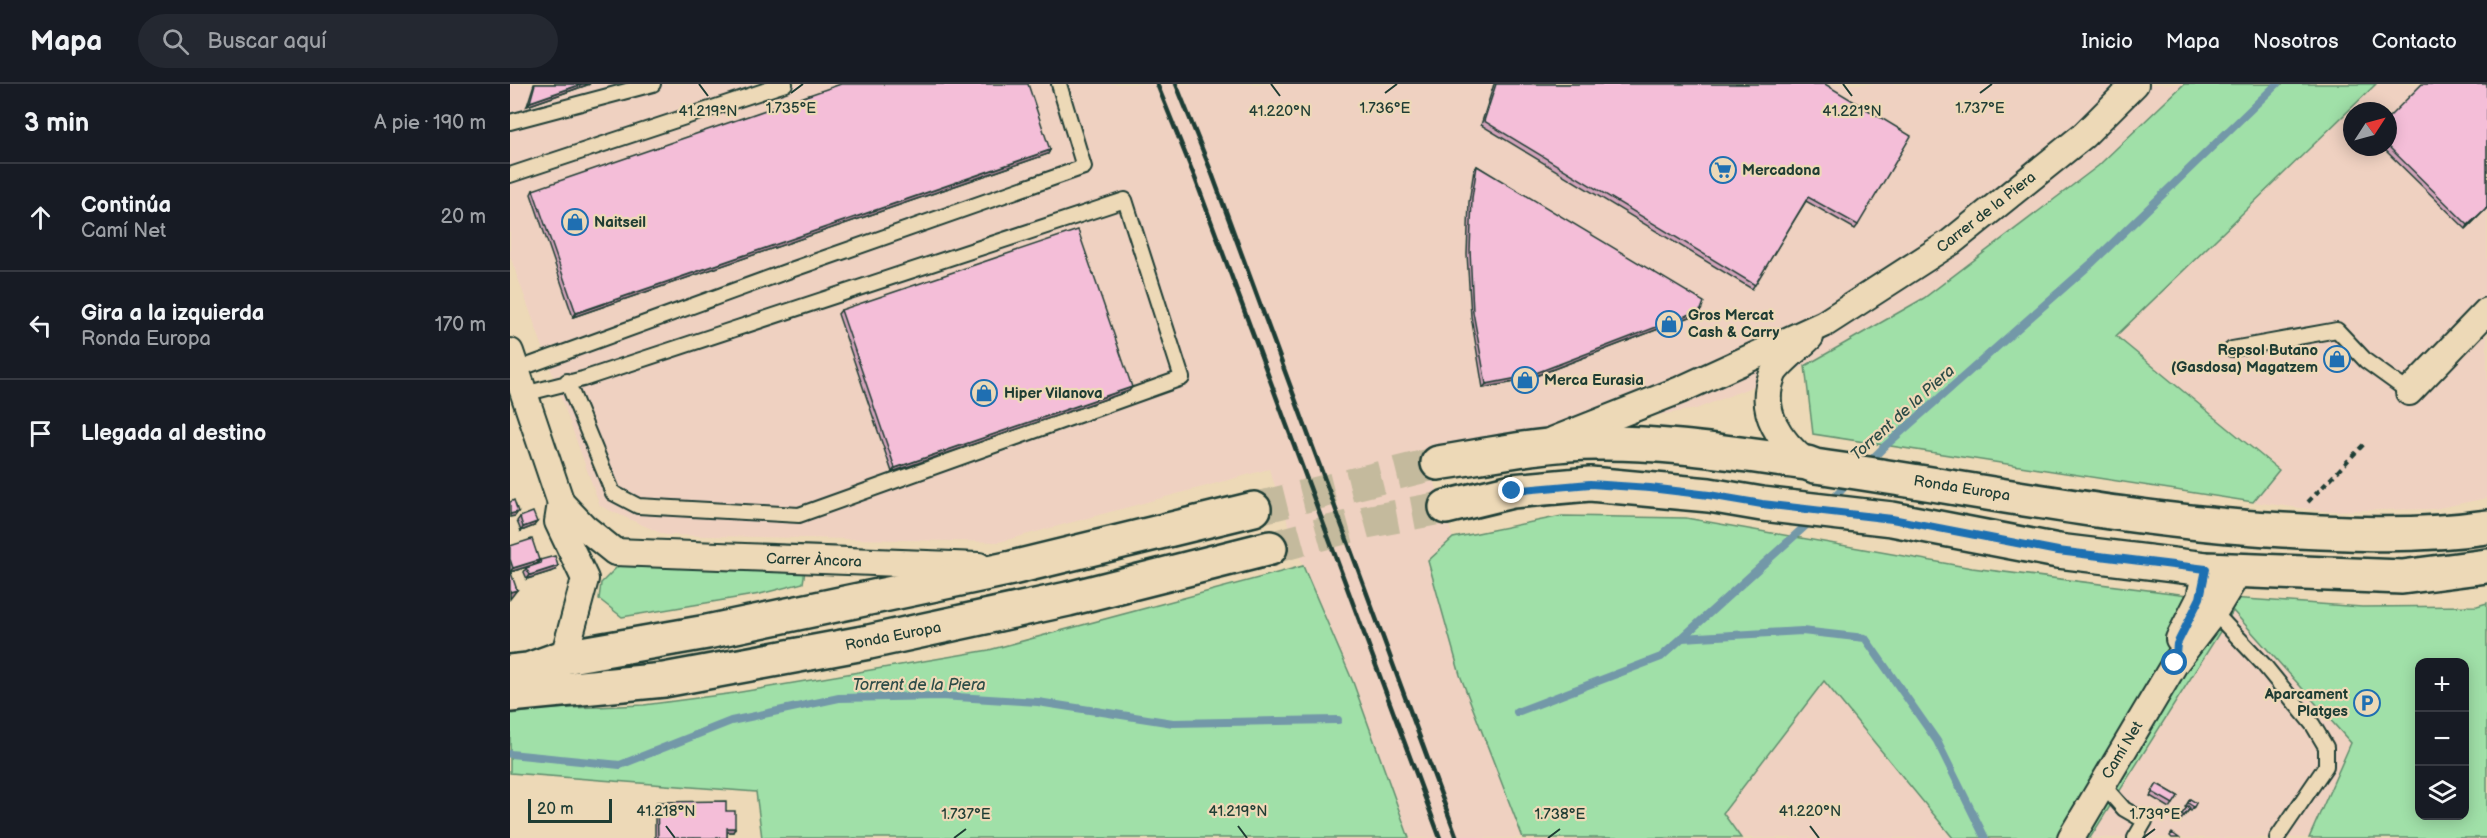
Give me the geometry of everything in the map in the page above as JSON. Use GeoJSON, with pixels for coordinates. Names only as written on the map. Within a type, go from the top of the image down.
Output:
{"type":"FeatureCollection","features":[{"type":"Feature","properties":{"kind":"street","name":"Carrer de la Piera"},"geometry":{"type":"LineString","coordinates":[[1535,448],[1680,390],[1824,324],[1951,242],[2084,135],[2135,84]]}},
{"type":"Feature","properties":{"kind":"street"},"geometry":{"type":"LineString","coordinates":[[2409,392],[2487,311]]}},
{"type":"Feature","properties":{"kind":"street","name":"Carrer de la Piera"},"geometry":{"type":"LineString","coordinates":[[1811,465],[1787,447],[1770,417],[1768,402],[1773,373],[1824,324]]}},
{"type":"Feature","properties":{"kind":"street"},"geometry":{"type":"LineString","coordinates":[[513,361],[561,503],[584,527],[615,552],[585,579],[564,657]]}},
{"type":"Feature","properties":{"kind":"street","name":"Ronda Europa"},"geometry":{"type":"LineString","coordinates":[[1438,463],[1535,448],[1595,443],[1659,444],[1938,483],[2095,511],[2237,528],[2364,535],[2456,531],[2487,526]]}},
{"type":"Feature","properties":{"kind":"street"},"geometry":{"type":"LineString","coordinates":[[1446,507],[1512,491],[1590,484],[1709,495],[1762,504],[1892,519],[2058,551],[2207,593],[2239,571],[2402,577],[2487,566]]}},
{"type":"Feature","properties":{"kind":"street"},"geometry":{"type":"LineString","coordinates":[[561,503],[558,522],[585,579]]}},
{"type":"Feature","properties":{"kind":"street"},"geometry":{"type":"LineString","coordinates":[[510,672],[528,670],[564,657],[707,632],[1012,568],[1254,509]]}},
{"type":"Feature","properties":{"kind":"street","name":"Ronda Europa"},"geometry":{"type":"LineString","coordinates":[[510,695],[664,680],[868,642],[1068,599],[1270,548]]}},
{"type":"Feature","properties":{"kind":"street","name":"Carrer Àncora"},"geometry":{"type":"LineString","coordinates":[[615,552],[1012,568]]}},
{"type":"Feature","properties":{"kind":"street","name":"Camí Net"},"geometry":{"type":"LineString","coordinates":[[2071,838],[2175,663],[2207,593]]}},
{"type":"Feature","properties":{"kind":"lane"},"geometry":{"type":"LineString","coordinates":[[510,122],[653,84]]}},
{"type":"Feature","properties":{"kind":"lane"},"geometry":{"type":"LineString","coordinates":[[510,175],[785,84]]}},
{"type":"Feature","properties":{"kind":"lane"},"geometry":{"type":"LineString","coordinates":[[513,361],[788,271],[1084,167],[1059,84]]}},
{"type":"Feature","properties":{"kind":"lane"},"geometry":{"type":"LineString","coordinates":[[524,394],[567,381],[594,375],[1125,200],[1182,378],[799,515],[638,506],[613,493],[567,381]]}},
{"type":"Feature","properties":{"kind":"lane"},"geometry":{"type":"LineString","coordinates":[[2232,349],[2337,330],[2366,361],[2409,392]]}},
{"type":"Feature","properties":{"kind":"lane"},"geometry":{"type":"LineString","coordinates":[[2207,593],[2313,725],[2326,747],[2326,766],[2277,838]]}},
{"type":"Feature","properties":{"kind":"lane"},"geometry":{"type":"LineString","coordinates":[[2102,784],[2124,809],[2145,821],[2135,838]]}},
{"type":"Feature","properties":{"kind":"path"},"geometry":{"type":"LineString","coordinates":[[2303,507],[2366,442]]}},
{"type":"Feature","properties":{"kind":"shaded area"},"geometry":{"type":"Polygon","coordinates":[[[510,84],[2184,84],[2098,166],[1924,298],[1805,366],[1696,409],[1425,452],[1453,538],[1428,561],[1460,675],[1523,838],[1409,838],[1353,682],[1303,566],[1269,469],[999,542],[665,535],[600,506],[510,256],[510,84]]]}},
{"type":"Feature","properties":{"kind":"shaded area"},"geometry":{"type":"Polygon","coordinates":[[[2376,84],[2487,84],[2487,498],[2434,509],[2324,511],[2253,502],[2279,469],[2116,336],[2343,116],[2343,156],[2397,156],[2397,102],[2357,102],[2376,84]]]}},
{"type":"Feature","properties":{"kind":"shaded area"},"geometry":{"type":"Polygon","coordinates":[[[2233,611],[2351,743],[2309,838],[2090,838],[2233,611]]]}},
{"type":"Feature","properties":{"kind":"shaded area"},"geometry":{"type":"Polygon","coordinates":[[[1824,681],[1953,838],[1741,838],[1723,813],[1824,681]]]}},
{"type":"Feature","properties":{"kind":"green space"},"geometry":{"type":"Polygon","coordinates":[[[2184,84],[2376,84],[2357,102],[2343,102],[2343,116],[2116,336],[2279,470],[2253,502],[1813,434],[1805,366],[1924,298],[2098,166],[2184,84]]]}},
{"type":"Feature","properties":{"kind":"green space"},"geometry":{"type":"Polygon","coordinates":[[[1562,516],[1686,518],[1972,568],[2188,595],[2362,607],[2477,606],[2487,603],[2487,838],[2309,838],[2351,743],[2233,611],[2090,838],[1953,838],[1824,681],[1723,813],[1741,838],[1523,838],[1460,675],[1428,561],[1453,538],[1562,516]]]}},
{"type":"Feature","properties":{"kind":"green space"},"geometry":{"type":"Polygon","coordinates":[[[623,561],[805,570],[803,583],[760,594],[622,617],[599,599],[601,583],[623,561]]]}},
{"type":"Feature","properties":{"kind":"green space"},"geometry":{"type":"Polygon","coordinates":[[[1303,566],[1353,682],[1409,838],[762,838],[756,792],[510,773],[510,714],[547,709],[644,705],[735,693],[989,650],[1303,566]]]}},
{"type":"Feature","properties":{"kind":"building"},"geometry":{"type":"Polygon","coordinates":[[[535,84],[582,84],[530,102],[535,84]]]}},
{"type":"Feature","properties":{"kind":"building"},"geometry":{"type":"Polygon","coordinates":[[[841,84],[1028,84],[1050,150],[576,313],[533,190],[841,84]]]}},
{"type":"Feature","properties":{"kind":"building","name":"Mercadona"},"geometry":{"type":"Polygon","coordinates":[[[1496,84],[1825,84],[1911,136],[1858,225],[1808,197],[1755,285],[1484,121],[1496,84]]]}},
{"type":"Feature","properties":{"kind":"building"},"geometry":{"type":"Polygon","coordinates":[[[2422,84],[2487,84],[2487,207],[2468,225],[2397,155],[2397,109],[2422,84]]]}},
{"type":"Feature","properties":{"kind":"building"},"geometry":{"type":"Polygon","coordinates":[[[1477,166],[1704,302],[1701,310],[1528,376],[1486,384],[1473,312],[1470,250],[1472,198],[1477,166]]]}},
{"type":"Feature","properties":{"kind":"building"},"geometry":{"type":"Polygon","coordinates":[[[1078,230],[1132,387],[895,468],[841,310],[1078,230]]]}},
{"type":"Feature","properties":{"kind":"building"},"geometry":{"type":"Polygon","coordinates":[[[514,500],[518,512],[510,514],[510,502],[514,500]]]}},
{"type":"Feature","properties":{"kind":"building"},"geometry":{"type":"Polygon","coordinates":[[[533,512],[537,522],[523,527],[520,517],[533,512]]]}},
{"type":"Feature","properties":{"kind":"building"},"geometry":{"type":"Polygon","coordinates":[[[532,539],[539,560],[513,568],[510,546],[532,539]]]}},
{"type":"Feature","properties":{"kind":"building"},"geometry":{"type":"Polygon","coordinates":[[[555,556],[558,566],[530,575],[526,568],[541,563],[540,560],[555,556]]]}},
{"type":"Feature","properties":{"kind":"building"},"geometry":{"type":"Polygon","coordinates":[[[510,570],[517,590],[510,592],[510,570]]]}},
{"type":"Feature","properties":{"kind":"building"},"geometry":{"type":"Polygon","coordinates":[[[2157,784],[2178,796],[2173,804],[2152,792],[2157,784]]]}},
{"type":"Feature","properties":{"kind":"building"},"geometry":{"type":"Polygon","coordinates":[[[2190,799],[2196,803],[2194,807],[2188,803],[2190,799]]]}},
{"type":"Feature","properties":{"kind":"building"},"geometry":{"type":"Polygon","coordinates":[[[726,801],[726,811],[735,811],[735,828],[727,828],[727,838],[658,838],[657,802],[726,801]]]}},
{"type":"Feature","properties":{"kind":"building"},"geometry":{"type":"Polygon","coordinates":[[[2188,806],[2190,808],[2184,816],[2182,814],[2188,806]]]}},
{"type":"Feature","properties":{"kind":"waterway","name":"Torrent de la Piera"},"geometry":{"type":"LineString","coordinates":[[1866,465],[2093,262],[2277,84]]}},
{"type":"Feature","properties":{"kind":"waterway","name":"Torrent de la Piera"},"geometry":{"type":"LineString","coordinates":[[1828,504],[1850,481]]}},
{"type":"Feature","properties":{"kind":"waterway","name":"Torrent de la Piera"},"geometry":{"type":"LineString","coordinates":[[1517,712],[1661,657],[1813,519]]}},
{"type":"Feature","properties":{"kind":"waterway"},"geometry":{"type":"LineString","coordinates":[[1682,638],[1802,631],[1865,638],[1937,741],[1985,838]]}},
{"type":"Feature","properties":{"kind":"waterway","name":"Torrent de la Piera"},"geometry":{"type":"LineString","coordinates":[[510,754],[620,765],[731,721],[839,698],[941,696],[1038,702],[1173,723],[1338,720]]}},
{"type":"Feature","properties":{"kind":"tunnel"},"geometry":{"type":"LineString","coordinates":[[1254,509],[1438,463]]}},
{"type":"Feature","properties":{"kind":"tunnel"},"geometry":{"type":"LineString","coordinates":[[1270,548],[1366,522],[1446,507]]}},
{"type":"Feature","properties":{"kind":"railway"},"geometry":{"type":"LineString","coordinates":[[1157,84],[1195,178],[1440,838]]}},
{"type":"Feature","properties":{"kind":"railway"},"geometry":{"type":"LineString","coordinates":[[1176,84],[1211,171],[1457,838]]}},
{"type":"Feature","properties":{"kind":"place","name":"Mercadona"},"geometry":{"type":"Point","coordinates":[1723,170]}},
{"type":"Feature","properties":{"kind":"place","name":"Naitseil"},"geometry":{"type":"Point","coordinates":[575,222]}},
{"type":"Feature","properties":{"kind":"place","name":"Gros Mercat Cash & Carry"},"geometry":{"type":"Point","coordinates":[1669,324]}},
{"type":"Feature","properties":{"kind":"place","name":"Repsol Butano (Gasdosa) Magatzem"},"geometry":{"type":"Point","coordinates":[2337,359]}},
{"type":"Feature","properties":{"kind":"place","name":"Merca Eurasia"},"geometry":{"type":"Point","coordinates":[1525,380]}},
{"type":"Feature","properties":{"kind":"place","name":"Hiper Vilanova"},"geometry":{"type":"Point","coordinates":[984,393]}},
{"type":"Feature","properties":{"kind":"place","name":"Aparcament Platges"},"geometry":{"type":"Point","coordinates":[2367,703]}},
{"type":"Feature","properties":{"kind":"route"},"geometry":{"type":"LineString","coordinates":[[1512,491],[1590,484],[1650,488],[1892,519],[2058,551],[2206,569],[2200,598],[2177,644],[2175,663]]}}]}
